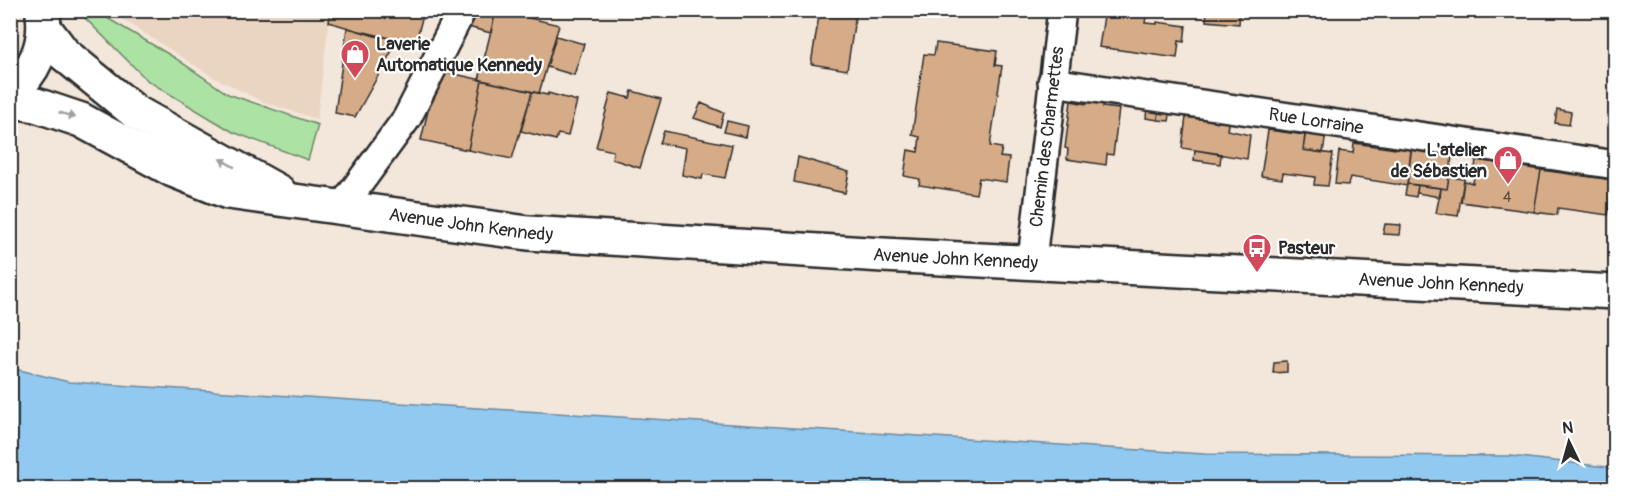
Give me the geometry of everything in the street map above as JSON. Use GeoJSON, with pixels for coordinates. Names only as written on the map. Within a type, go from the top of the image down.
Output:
{"type":"FeatureCollection","features":[{"type":"Feature","properties":{"kind":"main road","name":"Avenue John Kennedy"},"geometry":{"type":"LineString","coordinates":[[44,20],[64,54],[135,112],[297,201]]}},
{"type":"Feature","properties":{"kind":"main road"},"geometry":{"type":"LineString","coordinates":[[10,92],[20,84],[34,65],[44,20]]}},
{"type":"Feature","properties":{"kind":"main road","name":"Avenue John Kennedy"},"geometry":{"type":"LineString","coordinates":[[10,100],[36,105],[81,120],[173,170],[228,192],[528,233],[1616,292]]}},
{"type":"Feature","properties":{"kind":"street"},"geometry":{"type":"LineString","coordinates":[[341,208],[407,118],[462,10]]}},
{"type":"Feature","properties":{"kind":"street","name":"Chemin des Charmettes"},"geometry":{"type":"LineString","coordinates":[[1033,262],[1062,10]]}},
{"type":"Feature","properties":{"kind":"street","name":"Rue Lorraine"},"geometry":{"type":"LineString","coordinates":[[1052,82],[1616,165]]}},
{"type":"Feature","properties":{"kind":"shaded area"},"geometry":{"type":"Polygon","coordinates":[[[110,11],[330,11],[317,119],[264,102],[213,77],[110,11]]]}},
{"type":"Feature","properties":{"kind":"green space"},"geometry":{"type":"Polygon","coordinates":[[[78,11],[97,12],[175,58],[228,94],[318,125],[308,160],[233,132],[148,81],[78,11]]]}},
{"type":"Feature","properties":{"kind":"water"},"geometry":{"type":"Polygon","coordinates":[[[11,368],[69,382],[1204,454],[1511,456],[1615,468],[1615,488],[11,488],[11,368]]]}},
{"type":"Feature","properties":{"kind":"building"},"geometry":{"type":"Polygon","coordinates":[[[331,10],[406,10],[423,15],[416,41],[375,36],[329,22],[331,10]]]}},
{"type":"Feature","properties":{"kind":"building"},"geometry":{"type":"Polygon","coordinates":[[[472,10],[496,10],[491,33],[464,26],[472,10]]]}},
{"type":"Feature","properties":{"kind":"building"},"geometry":{"type":"Polygon","coordinates":[[[496,10],[559,25],[539,93],[479,80],[496,10]]]}},
{"type":"Feature","properties":{"kind":"building"},"geometry":{"type":"Polygon","coordinates":[[[820,10],[856,12],[847,70],[811,64],[820,10]]]}},
{"type":"Feature","properties":{"kind":"building"},"geometry":{"type":"Polygon","coordinates":[[[1105,10],[1147,11],[1145,23],[1157,24],[1157,22],[1186,26],[1184,42],[1179,41],[1177,58],[1099,47],[1105,10]]]}},
{"type":"Feature","properties":{"kind":"building"},"geometry":{"type":"Polygon","coordinates":[[[1207,10],[1240,10],[1239,24],[1206,21],[1207,10]]]}},
{"type":"Feature","properties":{"kind":"building"},"geometry":{"type":"Polygon","coordinates":[[[347,28],[398,40],[355,117],[335,113],[347,28]]]}},
{"type":"Feature","properties":{"kind":"building"},"geometry":{"type":"Polygon","coordinates":[[[556,36],[584,44],[574,75],[547,67],[556,36]]]}},
{"type":"Feature","properties":{"kind":"building"},"geometry":{"type":"Polygon","coordinates":[[[936,43],[997,51],[995,65],[1002,66],[990,146],[1002,148],[1000,157],[1009,158],[1006,182],[979,178],[976,194],[919,185],[920,179],[904,176],[908,150],[918,152],[920,137],[912,135],[924,54],[934,55],[936,43]]]}},
{"type":"Feature","properties":{"kind":"building"},"geometry":{"type":"Polygon","coordinates":[[[441,71],[482,80],[468,150],[421,140],[431,98],[441,71]]]}},
{"type":"Feature","properties":{"kind":"building"},"geometry":{"type":"Polygon","coordinates":[[[482,80],[532,92],[512,159],[468,150],[482,80]]]}},
{"type":"Feature","properties":{"kind":"building"},"geometry":{"type":"Polygon","coordinates":[[[632,91],[661,99],[640,168],[612,159],[613,151],[596,147],[611,93],[630,98],[632,91]]]}},
{"type":"Feature","properties":{"kind":"building"},"geometry":{"type":"Polygon","coordinates":[[[532,92],[548,95],[548,93],[577,101],[568,136],[558,134],[556,140],[521,131],[532,92]]]}},
{"type":"Feature","properties":{"kind":"building"},"geometry":{"type":"Polygon","coordinates":[[[1088,98],[1103,101],[1103,107],[1119,109],[1113,155],[1107,154],[1106,165],[1067,159],[1068,149],[1065,148],[1071,101],[1087,104],[1088,98]]]}},
{"type":"Feature","properties":{"kind":"building"},"geometry":{"type":"Polygon","coordinates":[[[701,103],[724,113],[720,127],[694,118],[701,103]]]}},
{"type":"Feature","properties":{"kind":"building"},"geometry":{"type":"Polygon","coordinates":[[[1147,106],[1159,108],[1158,120],[1146,118],[1147,106]]]}},
{"type":"Feature","properties":{"kind":"building"},"geometry":{"type":"Polygon","coordinates":[[[1159,108],[1171,109],[1169,121],[1158,120],[1159,108]]]}},
{"type":"Feature","properties":{"kind":"building"},"geometry":{"type":"Polygon","coordinates":[[[1557,109],[1571,112],[1569,125],[1555,123],[1557,109]]]}},
{"type":"Feature","properties":{"kind":"building"},"geometry":{"type":"Polygon","coordinates":[[[1199,114],[1229,119],[1227,130],[1250,135],[1247,159],[1182,148],[1186,117],[1199,119],[1199,114]]]}},
{"type":"Feature","properties":{"kind":"building"},"geometry":{"type":"Polygon","coordinates":[[[727,121],[748,126],[746,137],[724,132],[727,121]]]}},
{"type":"Feature","properties":{"kind":"building"},"geometry":{"type":"Polygon","coordinates":[[[1268,130],[1305,135],[1303,150],[1333,154],[1328,186],[1314,185],[1315,177],[1283,173],[1282,179],[1261,176],[1268,130]]]}},
{"type":"Feature","properties":{"kind":"building"},"geometry":{"type":"Polygon","coordinates":[[[1306,130],[1326,133],[1323,153],[1303,150],[1306,130]]]}},
{"type":"Feature","properties":{"kind":"building"},"geometry":{"type":"Polygon","coordinates":[[[664,131],[732,145],[725,178],[703,174],[702,179],[682,175],[686,148],[660,143],[664,131]]]}},
{"type":"Feature","properties":{"kind":"building"},"geometry":{"type":"Polygon","coordinates":[[[1354,143],[1395,149],[1396,143],[1412,145],[1407,186],[1350,177],[1348,185],[1335,184],[1339,151],[1353,153],[1354,143]]]}},
{"type":"Feature","properties":{"kind":"building"},"geometry":{"type":"Polygon","coordinates":[[[1195,150],[1221,154],[1220,164],[1194,160],[1195,150]]]}},
{"type":"Feature","properties":{"kind":"building"},"geometry":{"type":"Polygon","coordinates":[[[1411,150],[1452,157],[1447,189],[1407,184],[1411,150]]]}},
{"type":"Feature","properties":{"kind":"building"},"geometry":{"type":"Polygon","coordinates":[[[798,157],[849,172],[845,193],[794,182],[798,157]]]}},
{"type":"Feature","properties":{"kind":"building"},"geometry":{"type":"Polygon","coordinates":[[[1476,160],[1541,170],[1534,212],[1461,202],[1464,181],[1473,183],[1476,160]]]}},
{"type":"Feature","properties":{"kind":"building"},"geometry":{"type":"Polygon","coordinates":[[[1541,170],[1613,180],[1608,215],[1558,208],[1557,215],[1534,212],[1541,170]]]}},
{"type":"Feature","properties":{"kind":"building"},"geometry":{"type":"Polygon","coordinates":[[[1449,177],[1464,179],[1458,216],[1436,213],[1441,188],[1447,189],[1449,177]]]}},
{"type":"Feature","properties":{"kind":"building"},"geometry":{"type":"Polygon","coordinates":[[[1407,184],[1418,185],[1416,197],[1405,195],[1407,184]]]}},
{"type":"Feature","properties":{"kind":"building"},"geometry":{"type":"Polygon","coordinates":[[[1418,185],[1441,188],[1440,197],[1417,193],[1418,185]]]}},
{"type":"Feature","properties":{"kind":"building"},"geometry":{"type":"Polygon","coordinates":[[[1385,224],[1401,225],[1400,235],[1383,234],[1385,224]]]}},
{"type":"Feature","properties":{"kind":"building"},"geometry":{"type":"Polygon","coordinates":[[[1287,361],[1287,372],[1273,373],[1274,362],[1287,361]]]}},
{"type":"Feature","properties":{"kind":"place","name":"Laverie Automatique Kennedy"},"geometry":{"type":"Point","coordinates":[355,80]}},
{"type":"Feature","properties":{"kind":"place","name":"L'atelier de Sébastien"},"geometry":{"type":"Point","coordinates":[1508,186]}},
{"type":"Feature","properties":{"kind":"place","name":"Pasteur"},"geometry":{"type":"Point","coordinates":[1257,274]}}]}
